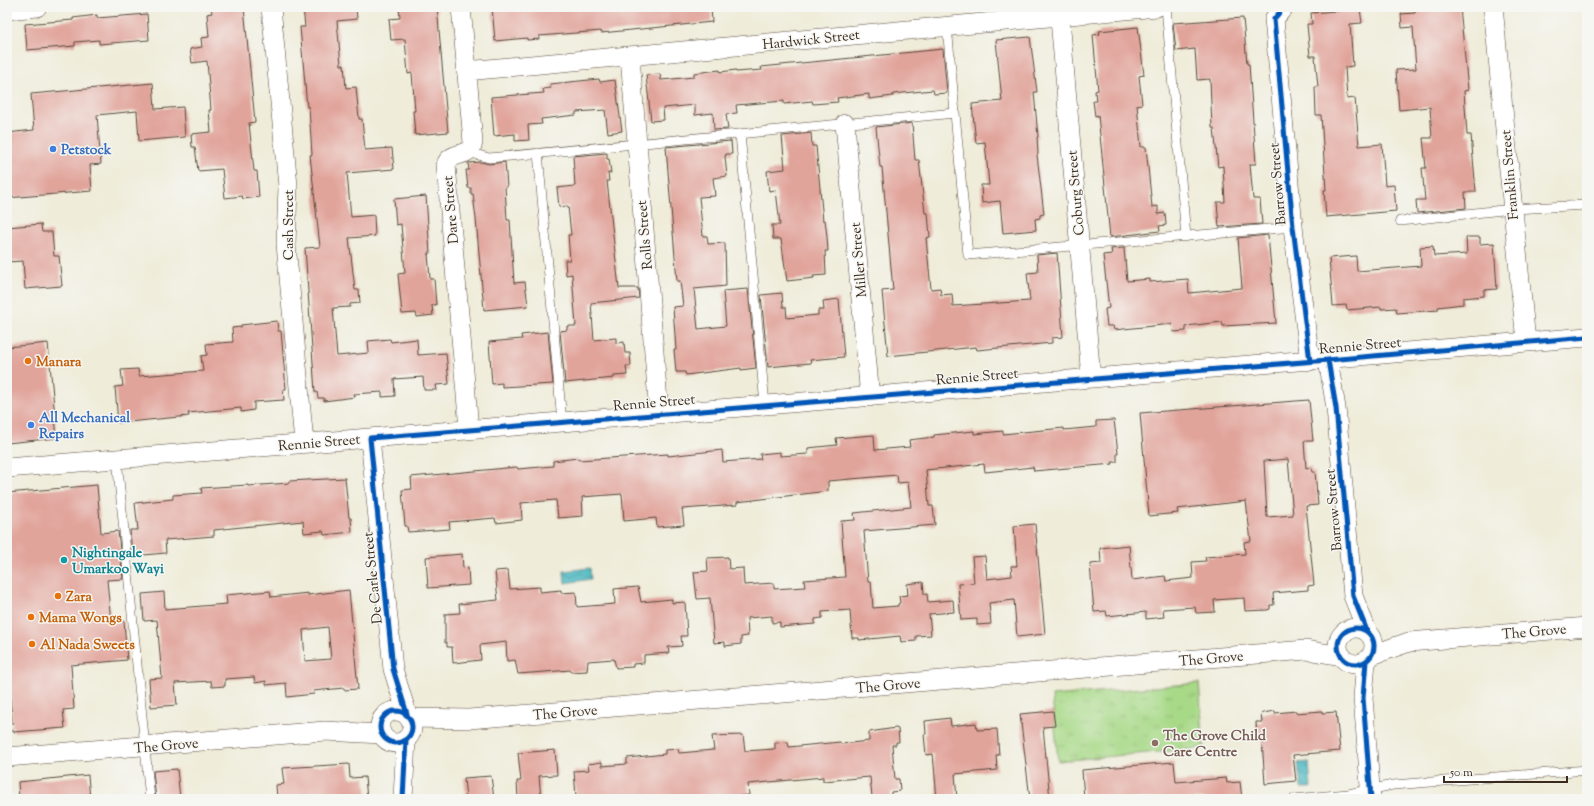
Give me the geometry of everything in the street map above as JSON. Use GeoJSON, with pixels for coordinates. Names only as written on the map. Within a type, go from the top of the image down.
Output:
{"type":"FeatureCollection","features":[{"type":"Feature","properties":{"kind":"street"},"geometry":{"type":"LineString","coordinates":[[7,10],[37,7]]}},
{"type":"Feature","properties":{"kind":"street","name":"Cash Street"},"geometry":{"type":"LineString","coordinates":[[271,7],[288,186],[286,244],[304,443]]}},
{"type":"Feature","properties":{"kind":"street"},"geometry":{"type":"LineString","coordinates":[[461,7],[473,142],[468,152]]}},
{"type":"Feature","properties":{"kind":"street","name":"Hardwick Street"},"geometry":{"type":"LineString","coordinates":[[466,71],[630,57],[947,26],[1060,12],[1156,7]]}},
{"type":"Feature","properties":{"kind":"street","name":"Barrow Street"},"geometry":{"type":"LineString","coordinates":[[1284,7],[1274,19],[1293,227],[1319,361],[1336,408],[1353,596],[1368,633]]}},
{"type":"Feature","properties":{"kind":"street","name":"Franklin Street"},"geometry":{"type":"LineString","coordinates":[[1493,7],[1526,342]]}},
{"type":"Feature","properties":{"kind":"street","name":"Coburg Street"},"geometry":{"type":"LineString","coordinates":[[1060,12],[1091,378]]}},
{"type":"Feature","properties":{"kind":"street","name":"Rolls Street"},"geometry":{"type":"LineString","coordinates":[[630,57],[659,414]]}},
{"type":"Feature","properties":{"kind":"street","name":"Miller Street"},"geometry":{"type":"LineString","coordinates":[[845,124],[870,397]]}},
{"type":"Feature","properties":{"kind":"street","name":"Dare Street"},"geometry":{"type":"LineString","coordinates":[[468,152],[451,156],[446,165],[469,429]]}},
{"type":"Feature","properties":{"kind":"street","name":"Rennie Street"},"geometry":{"type":"LineString","coordinates":[[7,468],[1091,378],[1319,361],[1587,337]]}},
{"type":"Feature","properties":{"kind":"street","name":"De Carle Street"},"geometry":{"type":"LineString","coordinates":[[370,438],[393,669],[408,726],[403,795]]}},
{"type":"Feature","properties":{"kind":"street","name":"Barrow Street"},"geometry":{"type":"LineString","coordinates":[[1343,635],[1353,596]]}},
{"type":"Feature","properties":{"kind":"street","name":"The Grove"},"geometry":{"type":"LineString","coordinates":[[408,726],[1306,650],[1357,659],[1409,642],[1587,627]]}},
{"type":"Feature","properties":{"kind":"street"},"geometry":{"type":"LineString","coordinates":[[1357,659],[1374,645],[1368,633],[1356,628],[1343,635],[1338,647],[1357,659],[1363,698],[1371,794]]}},
{"type":"Feature","properties":{"kind":"street","name":"The Grove"},"geometry":{"type":"LineString","coordinates":[[1368,633],[1409,642]]}},
{"type":"Feature","properties":{"kind":"street","name":"The Grove"},"geometry":{"type":"LineString","coordinates":[[1306,650],[1343,635]]}},
{"type":"Feature","properties":{"kind":"street","name":"De Carle Street"},"geometry":{"type":"LineString","coordinates":[[393,669],[385,726],[403,795]]}},
{"type":"Feature","properties":{"kind":"street"},"geometry":{"type":"LineString","coordinates":[[397,710],[408,726],[397,743],[385,726],[397,710]]}},
{"type":"Feature","properties":{"kind":"street","name":"The Grove"},"geometry":{"type":"LineString","coordinates":[[7,757],[385,726]]}},
{"type":"Feature","properties":{"kind":"lane"},"geometry":{"type":"LineString","coordinates":[[1166,7],[1186,237]]}},
{"type":"Feature","properties":{"kind":"lane"},"geometry":{"type":"LineString","coordinates":[[947,26],[968,255],[1293,227]]}},
{"type":"Feature","properties":{"kind":"lane"},"geometry":{"type":"LineString","coordinates":[[468,152],[489,158],[955,113]]}},
{"type":"Feature","properties":{"kind":"lane"},"geometry":{"type":"LineString","coordinates":[[740,134],[765,405]]}},
{"type":"Feature","properties":{"kind":"lane"},"geometry":{"type":"LineString","coordinates":[[538,153],[562,422]]}},
{"type":"Feature","properties":{"kind":"lane"},"geometry":{"type":"LineString","coordinates":[[1400,221],[1512,210],[1587,205]]}},
{"type":"Feature","properties":{"kind":"lane"},"geometry":{"type":"LineString","coordinates":[[117,459],[150,799]]}},
{"type":"Feature","properties":{"kind":"lane"},"geometry":{"type":"LineString","coordinates":[[1294,799],[1348,794],[1371,794],[1393,785],[1587,770]]}},
{"type":"Feature","properties":{"kind":"green space"},"geometry":{"type":"Polygon","coordinates":[[[1199,683],[1204,748],[1058,761],[1052,696],[1199,683]]]}},
{"type":"Feature","properties":{"kind":"water"},"geometry":{"type":"Polygon","coordinates":[[[590,568],[591,579],[565,583],[564,571],[590,568]]]}},
{"type":"Feature","properties":{"kind":"water"},"geometry":{"type":"Polygon","coordinates":[[[1309,762],[1311,788],[1301,788],[1298,763],[1309,762]]]}},
{"type":"Feature","properties":{"kind":"building"},"geometry":{"type":"Polygon","coordinates":[[[211,7],[244,7],[255,122],[249,123],[254,171],[257,171],[259,197],[243,199],[242,196],[225,198],[222,169],[198,171],[195,147],[192,147],[191,134],[211,132],[209,110],[211,110],[207,61],[192,63],[190,49],[202,47],[201,38],[209,37],[207,14],[212,13],[211,7]]]}},
{"type":"Feature","properties":{"kind":"building"},"geometry":{"type":"Polygon","coordinates":[[[303,7],[356,7],[357,19],[337,21],[341,65],[344,65],[346,88],[356,87],[359,119],[362,119],[365,150],[392,148],[394,169],[347,173],[351,217],[374,215],[375,236],[349,238],[355,290],[359,290],[360,303],[350,304],[350,307],[333,308],[337,356],[369,353],[368,341],[390,339],[391,342],[417,339],[418,355],[446,353],[449,384],[436,385],[437,390],[424,390],[423,377],[394,379],[395,396],[382,397],[382,392],[354,394],[355,397],[324,401],[324,398],[318,398],[317,392],[315,392],[305,248],[320,247],[310,155],[312,155],[309,107],[307,107],[300,27],[305,27],[303,7]]]}},
{"type":"Feature","properties":{"kind":"building"},"geometry":{"type":"Polygon","coordinates":[[[399,7],[437,7],[448,132],[415,135],[412,73],[408,74],[405,39],[391,40],[389,19],[400,18],[399,7]]]}},
{"type":"Feature","properties":{"kind":"building"},"geometry":{"type":"Polygon","coordinates":[[[492,7],[711,7],[712,22],[601,33],[601,31],[539,36],[539,39],[527,40],[527,38],[495,41],[492,7]]]}},
{"type":"Feature","properties":{"kind":"building"},"geometry":{"type":"Polygon","coordinates":[[[1415,7],[1460,7],[1468,90],[1464,91],[1467,135],[1471,135],[1476,192],[1465,192],[1466,208],[1417,213],[1416,200],[1425,200],[1422,168],[1426,168],[1423,138],[1432,138],[1430,107],[1399,110],[1396,70],[1416,69],[1413,27],[1402,28],[1401,14],[1415,13],[1415,7]]]}},
{"type":"Feature","properties":{"kind":"building"},"geometry":{"type":"Polygon","coordinates":[[[1360,9],[1362,23],[1350,24],[1353,66],[1345,67],[1347,99],[1355,98],[1359,146],[1382,144],[1385,186],[1394,185],[1396,211],[1326,217],[1324,190],[1326,190],[1321,115],[1316,115],[1315,87],[1318,87],[1315,56],[1310,56],[1307,24],[1312,24],[1311,13],[1360,9]]]}},
{"type":"Feature","properties":{"kind":"building"},"geometry":{"type":"Polygon","coordinates":[[[147,14],[149,40],[99,44],[99,40],[75,42],[75,46],[27,50],[25,24],[73,20],[73,18],[97,15],[97,18],[147,14]]]}},
{"type":"Feature","properties":{"kind":"building"},"geometry":{"type":"Polygon","coordinates":[[[1243,18],[1247,64],[1249,64],[1256,164],[1250,164],[1253,199],[1260,199],[1262,224],[1219,227],[1217,202],[1225,202],[1223,166],[1218,167],[1214,128],[1212,128],[1210,79],[1197,80],[1195,49],[1176,51],[1173,23],[1243,18]]]}},
{"type":"Feature","properties":{"kind":"building"},"geometry":{"type":"Polygon","coordinates":[[[1138,27],[1144,75],[1139,76],[1142,104],[1137,105],[1141,147],[1146,147],[1152,207],[1158,206],[1158,214],[1165,213],[1166,225],[1159,226],[1160,231],[1110,237],[1098,115],[1095,116],[1093,101],[1096,101],[1095,91],[1098,90],[1093,35],[1100,34],[1099,31],[1138,27]]]}},
{"type":"Feature","properties":{"kind":"building"},"geometry":{"type":"Polygon","coordinates":[[[1030,37],[1037,92],[1034,92],[1038,137],[1037,155],[1044,214],[1040,215],[1040,218],[1035,219],[1036,230],[1003,233],[1000,201],[982,203],[981,185],[989,185],[985,142],[976,143],[972,104],[1002,101],[996,40],[1030,37]]]}},
{"type":"Feature","properties":{"kind":"building"},"geometry":{"type":"Polygon","coordinates":[[[943,49],[947,93],[934,94],[933,90],[893,94],[893,96],[869,99],[869,94],[837,98],[838,102],[813,104],[812,101],[784,104],[784,101],[736,105],[737,113],[726,114],[728,129],[714,130],[713,113],[695,115],[695,105],[663,108],[664,120],[651,121],[646,75],[660,74],[661,80],[694,77],[694,73],[720,70],[720,72],[736,70],[736,72],[762,70],[761,67],[943,49]]]}},
{"type":"Feature","properties":{"kind":"building"},"geometry":{"type":"Polygon","coordinates":[[[599,79],[600,82],[615,80],[622,131],[608,133],[605,110],[576,112],[576,115],[541,119],[542,124],[528,125],[529,140],[515,141],[515,134],[494,136],[491,97],[544,93],[543,89],[551,88],[550,84],[599,79]]]}},
{"type":"Feature","properties":{"kind":"building"},"geometry":{"type":"Polygon","coordinates":[[[153,83],[155,109],[183,107],[185,137],[139,141],[137,111],[97,115],[101,164],[90,165],[92,191],[7,198],[7,133],[34,130],[31,94],[153,83]]]}},
{"type":"Feature","properties":{"kind":"building"},"geometry":{"type":"Polygon","coordinates":[[[912,123],[915,160],[919,160],[925,213],[928,213],[930,237],[926,238],[931,289],[940,288],[941,295],[952,294],[953,306],[1030,301],[1027,273],[1038,272],[1037,255],[1057,253],[1063,337],[1052,338],[1052,343],[977,350],[976,347],[888,356],[882,291],[893,290],[882,167],[880,167],[876,127],[912,123]]]}},
{"type":"Feature","properties":{"kind":"building"},"geometry":{"type":"Polygon","coordinates":[[[811,133],[812,146],[816,146],[823,221],[825,220],[827,237],[828,251],[825,251],[826,275],[787,281],[781,239],[773,239],[772,225],[780,225],[776,190],[769,191],[767,171],[785,169],[782,136],[811,133]]]}},
{"type":"Feature","properties":{"kind":"building"},"geometry":{"type":"Polygon","coordinates":[[[731,141],[732,154],[726,154],[725,157],[727,176],[713,178],[715,196],[699,197],[703,236],[707,236],[708,244],[725,243],[726,286],[694,289],[698,329],[726,326],[723,291],[748,289],[756,368],[741,370],[741,368],[686,375],[685,372],[676,372],[674,350],[676,350],[673,307],[683,306],[680,281],[677,281],[666,147],[731,141]]]}},
{"type":"Feature","properties":{"kind":"building"},"geometry":{"type":"Polygon","coordinates":[[[607,153],[611,173],[608,173],[609,181],[607,181],[619,288],[638,288],[639,298],[591,303],[594,340],[616,338],[616,343],[624,342],[625,353],[630,353],[631,366],[626,366],[627,375],[614,376],[614,378],[565,383],[560,331],[567,330],[567,326],[576,326],[572,274],[566,275],[565,260],[570,260],[568,235],[571,235],[568,206],[559,207],[557,188],[575,186],[573,156],[607,153]]]}},
{"type":"Feature","properties":{"kind":"building"},"geometry":{"type":"Polygon","coordinates":[[[481,162],[489,164],[505,162],[507,220],[510,220],[514,283],[525,282],[528,306],[484,310],[473,194],[471,194],[471,188],[468,188],[466,170],[469,170],[468,163],[481,162]]]}},
{"type":"Feature","properties":{"kind":"building"},"geometry":{"type":"Polygon","coordinates":[[[426,196],[430,254],[428,254],[430,279],[434,279],[436,305],[432,305],[433,315],[417,317],[416,313],[402,314],[398,274],[405,273],[401,224],[396,225],[394,199],[426,196]]]}},
{"type":"Feature","properties":{"kind":"building"},"geometry":{"type":"Polygon","coordinates":[[[41,224],[42,232],[52,232],[54,256],[59,256],[62,286],[25,289],[23,261],[7,262],[7,227],[41,224]]]}},
{"type":"Feature","properties":{"kind":"building"},"geometry":{"type":"Polygon","coordinates":[[[1268,235],[1276,323],[1223,326],[1222,322],[1186,326],[1186,331],[1173,332],[1172,324],[1114,330],[1113,326],[1107,326],[1105,309],[1109,308],[1103,255],[1112,254],[1111,249],[1124,248],[1127,281],[1150,279],[1150,282],[1188,279],[1189,293],[1242,288],[1238,238],[1268,235]]]}},
{"type":"Feature","properties":{"kind":"building"},"geometry":{"type":"Polygon","coordinates":[[[1466,237],[1480,237],[1480,244],[1494,243],[1497,289],[1484,290],[1484,296],[1463,298],[1463,304],[1438,307],[1438,310],[1397,313],[1396,308],[1381,309],[1381,307],[1347,310],[1346,305],[1333,306],[1329,258],[1356,256],[1357,271],[1421,266],[1420,247],[1433,246],[1434,256],[1467,254],[1466,237]]]}},
{"type":"Feature","properties":{"kind":"building"},"geometry":{"type":"Polygon","coordinates":[[[782,293],[783,307],[786,307],[787,318],[818,315],[818,310],[824,310],[823,301],[839,299],[844,357],[810,360],[811,363],[768,367],[761,295],[782,293]]]}},
{"type":"Feature","properties":{"kind":"building"},"geometry":{"type":"Polygon","coordinates":[[[277,321],[278,331],[281,331],[286,389],[283,389],[284,400],[254,402],[254,410],[241,412],[241,408],[188,413],[189,416],[118,423],[115,387],[123,386],[121,370],[138,369],[139,376],[203,371],[201,356],[207,355],[206,344],[233,342],[232,328],[241,327],[241,325],[277,321]]]}},
{"type":"Feature","properties":{"kind":"building"},"geometry":{"type":"Polygon","coordinates":[[[548,332],[553,384],[502,387],[502,383],[492,384],[489,342],[522,339],[521,335],[548,332]]]}},
{"type":"Feature","properties":{"kind":"building"},"geometry":{"type":"Polygon","coordinates":[[[48,343],[57,438],[7,443],[7,347],[48,343]]]}},
{"type":"Feature","properties":{"kind":"building"},"geometry":{"type":"Polygon","coordinates":[[[1309,400],[1313,441],[1304,441],[1306,468],[1311,467],[1312,472],[1315,472],[1318,505],[1306,506],[1314,585],[1308,586],[1308,590],[1273,593],[1274,605],[1270,605],[1270,609],[1267,610],[1245,611],[1244,598],[1214,600],[1215,612],[1196,613],[1195,607],[1163,609],[1164,617],[1146,619],[1146,612],[1107,616],[1106,611],[1094,612],[1090,564],[1101,563],[1100,548],[1129,545],[1132,580],[1165,576],[1166,581],[1193,578],[1192,562],[1206,561],[1205,557],[1245,554],[1244,542],[1251,541],[1246,501],[1177,509],[1178,513],[1149,516],[1140,413],[1309,400]],[[1288,459],[1264,461],[1267,517],[1293,515],[1288,459]]]}},
{"type":"Feature","properties":{"kind":"building"},"geometry":{"type":"Polygon","coordinates":[[[1114,420],[1118,453],[1117,462],[1112,462],[1113,464],[1034,471],[1033,467],[985,472],[984,464],[926,470],[929,506],[933,506],[935,525],[864,531],[868,582],[871,582],[873,608],[898,606],[900,603],[899,596],[908,595],[907,584],[923,582],[924,594],[927,594],[928,602],[953,600],[954,612],[929,614],[931,635],[916,636],[916,641],[901,642],[900,636],[859,640],[859,638],[852,638],[850,610],[822,612],[822,618],[815,619],[815,624],[780,627],[780,622],[772,623],[772,616],[747,618],[748,636],[741,637],[741,644],[725,646],[725,642],[714,643],[710,598],[697,599],[694,572],[708,571],[707,558],[728,557],[729,569],[743,568],[744,585],[774,583],[774,589],[805,587],[804,580],[845,577],[841,521],[855,520],[854,513],[911,507],[908,482],[898,483],[897,475],[828,481],[828,491],[737,502],[737,505],[682,509],[684,525],[657,527],[656,518],[624,521],[622,494],[582,497],[583,516],[558,518],[556,500],[521,503],[522,520],[496,523],[495,518],[449,522],[450,529],[408,532],[407,526],[405,526],[402,490],[412,489],[411,477],[517,467],[518,469],[553,466],[553,461],[578,458],[579,460],[668,454],[668,456],[722,450],[723,462],[761,459],[760,454],[780,452],[780,456],[808,454],[808,448],[837,445],[836,438],[874,435],[875,450],[910,447],[909,440],[934,437],[934,435],[974,431],[974,434],[1003,431],[1003,434],[1064,428],[1064,430],[1096,427],[1096,421],[1114,420]]]}},
{"type":"Feature","properties":{"kind":"building"},"geometry":{"type":"Polygon","coordinates":[[[345,478],[352,532],[324,535],[323,531],[304,533],[303,521],[232,528],[214,530],[214,536],[165,540],[166,553],[132,556],[130,530],[138,530],[135,503],[173,499],[173,495],[202,493],[201,488],[248,486],[289,483],[289,481],[345,478]]]}},
{"type":"Feature","properties":{"kind":"building"},"geometry":{"type":"Polygon","coordinates":[[[97,485],[101,533],[118,531],[123,579],[107,580],[111,622],[124,621],[127,660],[71,665],[74,709],[63,710],[65,728],[13,732],[7,666],[7,493],[97,485]]]}},
{"type":"Feature","properties":{"kind":"building"},"geometry":{"type":"Polygon","coordinates":[[[1035,524],[1045,634],[1017,637],[1014,600],[989,603],[991,624],[977,625],[977,619],[961,620],[958,584],[974,583],[972,557],[985,556],[987,579],[1012,576],[1011,566],[1017,566],[1014,526],[1035,524]]]}},
{"type":"Feature","properties":{"kind":"building"},"geometry":{"type":"Polygon","coordinates":[[[462,554],[463,568],[468,567],[469,585],[428,588],[426,557],[462,554]]]}},
{"type":"Feature","properties":{"kind":"building"},"geometry":{"type":"Polygon","coordinates":[[[508,570],[510,589],[540,587],[540,592],[561,590],[561,593],[576,592],[577,607],[615,604],[614,589],[638,587],[641,602],[672,599],[672,603],[685,602],[687,636],[681,636],[682,646],[668,647],[669,653],[644,655],[644,663],[633,664],[633,667],[616,668],[614,659],[588,661],[587,671],[571,672],[571,670],[518,674],[515,660],[507,661],[506,642],[480,645],[481,660],[453,663],[452,647],[447,647],[447,642],[445,643],[445,614],[460,613],[459,604],[498,600],[495,571],[508,570]]]}},
{"type":"Feature","properties":{"kind":"building"},"geometry":{"type":"Polygon","coordinates":[[[349,590],[358,689],[344,690],[344,688],[313,691],[314,694],[287,697],[286,683],[266,685],[266,681],[255,683],[254,677],[225,679],[225,686],[212,687],[211,681],[175,683],[177,705],[151,707],[149,679],[162,678],[157,620],[144,621],[142,594],[164,592],[165,609],[227,604],[226,595],[270,591],[271,597],[308,593],[308,595],[349,590]],[[328,627],[303,630],[305,661],[331,659],[328,627]]]}},
{"type":"Feature","properties":{"kind":"building"},"geometry":{"type":"Polygon","coordinates":[[[1053,711],[1055,726],[1043,727],[1050,799],[1030,799],[1020,714],[1053,711]]]}},
{"type":"Feature","properties":{"kind":"building"},"geometry":{"type":"Polygon","coordinates":[[[1275,711],[1275,713],[1296,711],[1296,713],[1322,711],[1322,713],[1336,712],[1340,751],[1293,755],[1296,781],[1265,784],[1262,740],[1257,741],[1256,722],[1262,722],[1261,714],[1275,711]]]}},
{"type":"Feature","properties":{"kind":"building"},"geometry":{"type":"Polygon","coordinates":[[[950,718],[951,726],[976,723],[977,730],[997,729],[999,755],[996,755],[997,770],[955,774],[957,799],[937,799],[933,754],[926,755],[924,734],[926,734],[925,721],[950,718]]]}},
{"type":"Feature","properties":{"kind":"building"},"geometry":{"type":"Polygon","coordinates":[[[896,728],[898,729],[899,742],[896,742],[896,745],[892,745],[895,779],[899,779],[900,791],[891,792],[891,799],[875,799],[872,797],[870,777],[823,781],[823,777],[748,784],[749,795],[734,797],[735,799],[718,799],[718,796],[680,799],[579,799],[576,797],[574,771],[589,770],[588,764],[602,762],[602,766],[627,764],[627,758],[665,754],[665,750],[678,749],[679,753],[714,750],[712,736],[743,735],[745,751],[775,749],[775,743],[788,742],[789,747],[869,741],[869,732],[896,728]]]}},
{"type":"Feature","properties":{"kind":"building"},"geometry":{"type":"Polygon","coordinates":[[[555,750],[557,775],[539,776],[541,799],[518,799],[517,781],[521,781],[518,753],[555,750]]]}},
{"type":"Feature","properties":{"kind":"building"},"geometry":{"type":"Polygon","coordinates":[[[1174,762],[1176,782],[1226,778],[1227,783],[1240,782],[1242,799],[1084,799],[1082,770],[1174,762]]]}},
{"type":"Feature","properties":{"kind":"building"},"geometry":{"type":"Polygon","coordinates":[[[349,764],[350,778],[365,777],[367,799],[277,799],[276,785],[284,784],[282,768],[349,764]]]}},
{"type":"Feature","properties":{"kind":"building"},"geometry":{"type":"Polygon","coordinates":[[[177,769],[180,799],[156,799],[153,771],[177,769]]]}},
{"type":"Feature","properties":{"kind":"building"},"geometry":{"type":"Polygon","coordinates":[[[88,775],[90,799],[19,799],[18,782],[88,775]]]}},
{"type":"Feature","properties":{"kind":"building"},"geometry":{"type":"Polygon","coordinates":[[[491,776],[494,799],[466,799],[464,778],[491,776]]]}},
{"type":"Feature","properties":{"kind":"cycle path"},"geometry":{"type":"LineString","coordinates":[[1284,7],[1274,19],[1293,227],[1310,361]]}},
{"type":"Feature","properties":{"kind":"cycle path"},"geometry":{"type":"LineString","coordinates":[[407,714],[393,669],[370,438],[1328,360],[1587,337]]}},
{"type":"Feature","properties":{"kind":"cycle path"},"geometry":{"type":"LineString","coordinates":[[1328,360],[1336,408],[1353,596],[1367,631]]}},
{"type":"Feature","properties":{"kind":"cycle path"},"geometry":{"type":"LineString","coordinates":[[1359,628],[1369,633],[1373,639],[1374,646],[1373,653],[1369,659],[1363,663],[1353,664],[1343,659],[1339,653],[1338,643],[1343,633],[1349,629],[1359,628]]}},
{"type":"Feature","properties":{"kind":"cycle path"},"geometry":{"type":"LineString","coordinates":[[1366,661],[1363,698],[1371,799]]}},
{"type":"Feature","properties":{"kind":"cycle path"},"geometry":{"type":"LineString","coordinates":[[393,711],[399,711],[409,718],[412,727],[411,733],[405,740],[399,743],[393,743],[383,736],[380,730],[380,724],[387,714],[393,711]]}},
{"type":"Feature","properties":{"kind":"cycle path"},"geometry":{"type":"LineString","coordinates":[[403,799],[406,739]]}},
{"type":"Feature","properties":{"kind":"place","name":"Petstock"},"geometry":{"type":"Point","coordinates":[53,149]}},
{"type":"Feature","properties":{"kind":"place","name":"Manara"},"geometry":{"type":"Point","coordinates":[28,361]}},
{"type":"Feature","properties":{"kind":"place","name":"All Mechanical Repairs"},"geometry":{"type":"Point","coordinates":[31,425]}},
{"type":"Feature","properties":{"kind":"place","name":"Nightingale Umarkoo Wayi"},"geometry":{"type":"Point","coordinates":[64,560]}},
{"type":"Feature","properties":{"kind":"place","name":"Zara"},"geometry":{"type":"Point","coordinates":[58,596]}},
{"type":"Feature","properties":{"kind":"place","name":"Mama Wongs"},"geometry":{"type":"Point","coordinates":[31,617]}},
{"type":"Feature","properties":{"kind":"place","name":"Al Nada Sweets"},"geometry":{"type":"Point","coordinates":[32,644]}},
{"type":"Feature","properties":{"kind":"place","name":"The Grove Child Care Centre"},"geometry":{"type":"Point","coordinates":[1155,743]}}]}
